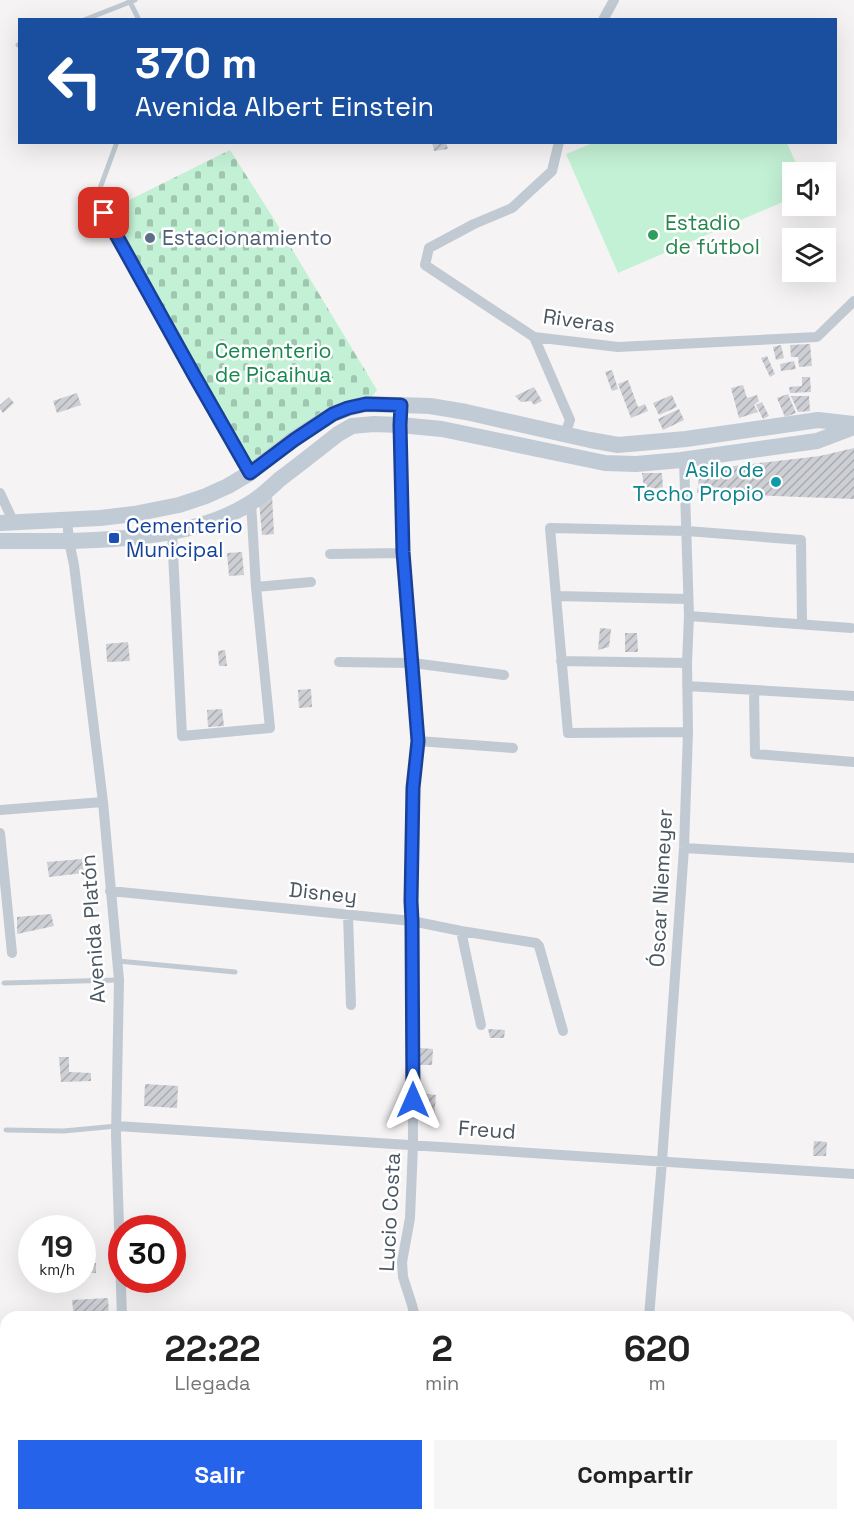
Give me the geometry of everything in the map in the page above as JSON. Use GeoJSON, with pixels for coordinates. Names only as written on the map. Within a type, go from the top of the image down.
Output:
{"type":"FeatureCollection","features":[{"type":"Feature","properties":{"kind":"street"},"geometry":{"type":"LineString","coordinates":[[604,18],[614,0]]}},
{"type":"Feature","properties":{"kind":"street","name":"Riveras"},"geometry":{"type":"LineString","coordinates":[[559,144],[552,171],[512,207],[429,248],[425,265],[534,337],[618,347],[817,337],[854,301]]}},
{"type":"Feature","properties":{"kind":"street"},"geometry":{"type":"LineString","coordinates":[[534,337],[570,420],[565,434]]}},
{"type":"Feature","properties":{"kind":"street"},"geometry":{"type":"LineString","coordinates":[[0,493],[7,523],[100,518],[179,505],[206,496],[250,473],[333,414],[366,404],[430,406],[618,445],[686,439],[818,420],[854,426]]}},
{"type":"Feature","properties":{"kind":"street","name":"Lucio Costa"},"geometry":{"type":"LineString","coordinates":[[401,405],[403,552],[418,741],[413,788],[411,901],[413,1145],[410,1218],[402,1262],[403,1277],[413,1311]]}},
{"type":"Feature","properties":{"kind":"street"},"geometry":{"type":"LineString","coordinates":[[0,541],[69,541],[114,538],[172,532],[207,523],[231,514],[252,502],[338,434],[352,426],[374,424],[442,429],[605,463],[636,464],[684,460],[817,441],[854,426]]}},
{"type":"Feature","properties":{"kind":"street","name":"Óscar Niemeyer"},"geometry":{"type":"LineString","coordinates":[[650,1311],[684,848],[689,616],[684,460]]}},
{"type":"Feature","properties":{"kind":"street"},"geometry":{"type":"LineString","coordinates":[[172,532],[182,736],[270,728],[256,586],[252,502]]}},
{"type":"Feature","properties":{"kind":"street","name":"Avenida Platón"},"geometry":{"type":"LineString","coordinates":[[68,519],[103,802],[119,980],[116,1135],[122,1311]]}},
{"type":"Feature","properties":{"kind":"street"},"geometry":{"type":"LineString","coordinates":[[688,732],[568,732],[550,528],[687,531],[801,540],[802,624]]}},
{"type":"Feature","properties":{"kind":"street"},"geometry":{"type":"LineString","coordinates":[[330,554],[403,552]]}},
{"type":"Feature","properties":{"kind":"street"},"geometry":{"type":"LineString","coordinates":[[256,586],[311,582]]}},
{"type":"Feature","properties":{"kind":"street"},"geometry":{"type":"LineString","coordinates":[[556,596],[688,599]]}},
{"type":"Feature","properties":{"kind":"street"},"geometry":{"type":"LineString","coordinates":[[689,616],[851,628]]}},
{"type":"Feature","properties":{"kind":"street"},"geometry":{"type":"LineString","coordinates":[[561,661],[687,663]]}},
{"type":"Feature","properties":{"kind":"street"},"geometry":{"type":"LineString","coordinates":[[339,662],[413,663],[504,675]]}},
{"type":"Feature","properties":{"kind":"street"},"geometry":{"type":"LineString","coordinates":[[687,686],[854,696]]}},
{"type":"Feature","properties":{"kind":"street"},"geometry":{"type":"LineString","coordinates":[[754,690],[755,754],[854,762]]}},
{"type":"Feature","properties":{"kind":"street"},"geometry":{"type":"LineString","coordinates":[[418,741],[513,748]]}},
{"type":"Feature","properties":{"kind":"street"},"geometry":{"type":"LineString","coordinates":[[0,810],[103,802]]}},
{"type":"Feature","properties":{"kind":"street"},"geometry":{"type":"LineString","coordinates":[[0,833],[12,953]]}},
{"type":"Feature","properties":{"kind":"street"},"geometry":{"type":"LineString","coordinates":[[684,848],[854,858]]}},
{"type":"Feature","properties":{"kind":"street","name":"Disney"},"geometry":{"type":"LineString","coordinates":[[110,891],[412,921],[536,943],[539,946],[563,1031]]}},
{"type":"Feature","properties":{"kind":"street"},"geometry":{"type":"LineString","coordinates":[[348,915],[351,1005]]}},
{"type":"Feature","properties":{"kind":"street"},"geometry":{"type":"LineString","coordinates":[[461,931],[481,1026]]}},
{"type":"Feature","properties":{"kind":"street","name":"Freud"},"geometry":{"type":"LineString","coordinates":[[117,1126],[854,1174]]}},
{"type":"Feature","properties":{"kind":"lane"},"geometry":{"type":"LineString","coordinates":[[89,18],[131,1],[138,18]]}},
{"type":"Feature","properties":{"kind":"lane"},"geometry":{"type":"LineString","coordinates":[[116,144],[99,191],[104,213],[250,473]]}},
{"type":"Feature","properties":{"kind":"lane"},"geometry":{"type":"LineString","coordinates":[[116,961],[236,972]]}},
{"type":"Feature","properties":{"kind":"lane"},"geometry":{"type":"LineString","coordinates":[[4,983],[119,980]]}},
{"type":"Feature","properties":{"kind":"lane"},"geometry":{"type":"LineString","coordinates":[[6,1130],[64,1131],[117,1126]]}},
{"type":"Feature","properties":{"kind":"green space","name":"Estadio de fútbol"},"geometry":{"type":"Polygon","coordinates":[[[591,144],[787,144],[796,162],[782,162],[782,202],[618,273],[566,154],[591,144]]]}},
{"type":"Feature","properties":{"kind":"green space","name":"Cementerio de Picaihua"},"geometry":{"type":"Polygon","coordinates":[[[230,150],[377,390],[366,404],[349,408],[250,473],[103,213],[230,150]]]}},
{"type":"Feature","properties":{"kind":"building"},"geometry":{"type":"Polygon","coordinates":[[[432,144],[447,144],[448,149],[434,151],[432,144]]]}},
{"type":"Feature","properties":{"kind":"building"},"geometry":{"type":"Polygon","coordinates":[[[810,344],[812,366],[799,367],[798,357],[791,357],[790,345],[810,344]]]}},
{"type":"Feature","properties":{"kind":"building"},"geometry":{"type":"Polygon","coordinates":[[[781,345],[784,358],[776,360],[773,347],[781,345]]]}},
{"type":"Feature","properties":{"kind":"building"},"geometry":{"type":"Polygon","coordinates":[[[767,356],[775,374],[770,377],[761,358],[767,356]]]}},
{"type":"Feature","properties":{"kind":"building"},"geometry":{"type":"Polygon","coordinates":[[[794,361],[796,369],[781,371],[780,364],[794,361]]]}},
{"type":"Feature","properties":{"kind":"building"},"geometry":{"type":"Polygon","coordinates":[[[612,370],[618,389],[612,391],[605,372],[612,370]]]}},
{"type":"Feature","properties":{"kind":"building"},"geometry":{"type":"Polygon","coordinates":[[[802,377],[810,377],[811,392],[790,393],[789,387],[802,386],[802,377]]]}},
{"type":"Feature","properties":{"kind":"building"},"geometry":{"type":"Polygon","coordinates":[[[628,380],[638,407],[645,404],[648,411],[631,418],[618,384],[628,380]]]}},
{"type":"Feature","properties":{"kind":"building"},"geometry":{"type":"Polygon","coordinates":[[[743,385],[747,398],[757,395],[759,401],[754,405],[758,412],[739,418],[731,388],[743,385]]]}},
{"type":"Feature","properties":{"kind":"building"},"geometry":{"type":"Polygon","coordinates":[[[534,387],[542,401],[534,405],[531,401],[521,402],[515,396],[534,387]]]}},
{"type":"Feature","properties":{"kind":"building"},"geometry":{"type":"Polygon","coordinates":[[[77,393],[81,405],[57,413],[53,401],[77,393]]]}},
{"type":"Feature","properties":{"kind":"building"},"geometry":{"type":"Polygon","coordinates":[[[788,394],[796,413],[785,417],[777,398],[788,394]]]}},
{"type":"Feature","properties":{"kind":"building"},"geometry":{"type":"Polygon","coordinates":[[[672,395],[677,407],[659,415],[653,403],[672,395]]]}},
{"type":"Feature","properties":{"kind":"building"},"geometry":{"type":"Polygon","coordinates":[[[791,396],[809,396],[810,411],[798,412],[791,396]]]}},
{"type":"Feature","properties":{"kind":"building"},"geometry":{"type":"Polygon","coordinates":[[[9,397],[14,403],[3,413],[0,405],[9,397]]]}},
{"type":"Feature","properties":{"kind":"building"},"geometry":{"type":"Polygon","coordinates":[[[762,402],[769,416],[763,419],[756,405],[762,402]]]}},
{"type":"Feature","properties":{"kind":"building"},"geometry":{"type":"Polygon","coordinates":[[[679,409],[684,420],[663,430],[658,419],[679,409]]]}},
{"type":"Feature","properties":{"kind":"building","name":"Asilo de Techo Propio"},"geometry":{"type":"Polygon","coordinates":[[[854,448],[854,499],[697,493],[700,470],[820,456],[854,448]]]}},
{"type":"Feature","properties":{"kind":"building"},"geometry":{"type":"Polygon","coordinates":[[[642,473],[662,473],[663,489],[644,487],[642,473]]]}},
{"type":"Feature","properties":{"kind":"building"},"geometry":{"type":"Polygon","coordinates":[[[272,495],[274,534],[262,535],[259,501],[272,495]]]}},
{"type":"Feature","properties":{"kind":"building"},"geometry":{"type":"Polygon","coordinates":[[[242,552],[244,575],[229,576],[227,553],[242,552]]]}},
{"type":"Feature","properties":{"kind":"building"},"geometry":{"type":"Polygon","coordinates":[[[600,628],[611,629],[609,647],[598,650],[600,628]]]}},
{"type":"Feature","properties":{"kind":"building"},"geometry":{"type":"Polygon","coordinates":[[[625,633],[637,633],[638,652],[625,652],[625,633]]]}},
{"type":"Feature","properties":{"kind":"building"},"geometry":{"type":"Polygon","coordinates":[[[128,642],[130,661],[107,662],[106,644],[128,642]]]}},
{"type":"Feature","properties":{"kind":"building"},"geometry":{"type":"Polygon","coordinates":[[[225,650],[227,666],[219,666],[218,651],[225,650]]]}},
{"type":"Feature","properties":{"kind":"building"},"geometry":{"type":"Polygon","coordinates":[[[311,689],[312,707],[299,708],[298,690],[311,689]]]}},
{"type":"Feature","properties":{"kind":"building"},"geometry":{"type":"Polygon","coordinates":[[[222,709],[224,726],[208,727],[207,710],[222,709]]]}},
{"type":"Feature","properties":{"kind":"building"},"geometry":{"type":"Polygon","coordinates":[[[82,859],[84,873],[49,877],[47,862],[82,859]]]}},
{"type":"Feature","properties":{"kind":"building"},"geometry":{"type":"Polygon","coordinates":[[[51,914],[54,926],[17,934],[17,917],[51,914]]]}},
{"type":"Feature","properties":{"kind":"building"},"geometry":{"type":"Polygon","coordinates":[[[488,1029],[505,1030],[504,1038],[490,1038],[488,1029]]]}},
{"type":"Feature","properties":{"kind":"building"},"geometry":{"type":"Polygon","coordinates":[[[420,1048],[433,1049],[432,1065],[420,1065],[420,1048]]]}},
{"type":"Feature","properties":{"kind":"building"},"geometry":{"type":"Polygon","coordinates":[[[59,1057],[69,1057],[69,1072],[91,1073],[91,1081],[61,1082],[59,1057]]]}},
{"type":"Feature","properties":{"kind":"building"},"geometry":{"type":"Polygon","coordinates":[[[145,1084],[178,1086],[177,1108],[144,1106],[145,1084]]]}},
{"type":"Feature","properties":{"kind":"building"},"geometry":{"type":"Polygon","coordinates":[[[419,1093],[436,1095],[434,1120],[418,1119],[419,1093]]]}},
{"type":"Feature","properties":{"kind":"building"},"geometry":{"type":"Polygon","coordinates":[[[814,1141],[827,1142],[826,1156],[813,1156],[814,1141]]]}},
{"type":"Feature","properties":{"kind":"building"},"geometry":{"type":"Polygon","coordinates":[[[108,1298],[109,1311],[73,1311],[72,1300],[108,1298]]]}},
{"type":"Feature","properties":{"kind":"place","name":"Estadio de fútbol"},"geometry":{"type":"Point","coordinates":[653,235]}},
{"type":"Feature","properties":{"kind":"place","name":"Estacionamiento"},"geometry":{"type":"Point","coordinates":[150,238]}},
{"type":"Feature","properties":{"kind":"place","name":"Asilo de Techo Propio"},"geometry":{"type":"Point","coordinates":[776,482]}},
{"type":"Feature","properties":{"kind":"place","name":"Cementerio Municipal"},"geometry":{"type":"Point","coordinates":[114,538]}},
{"type":"Feature","properties":{"kind":"route"},"geometry":{"type":"LineString","coordinates":[[104,213],[250,473],[333,414],[366,404],[401,405],[403,552],[418,741],[413,788],[411,901],[413,1100]]}}]}
